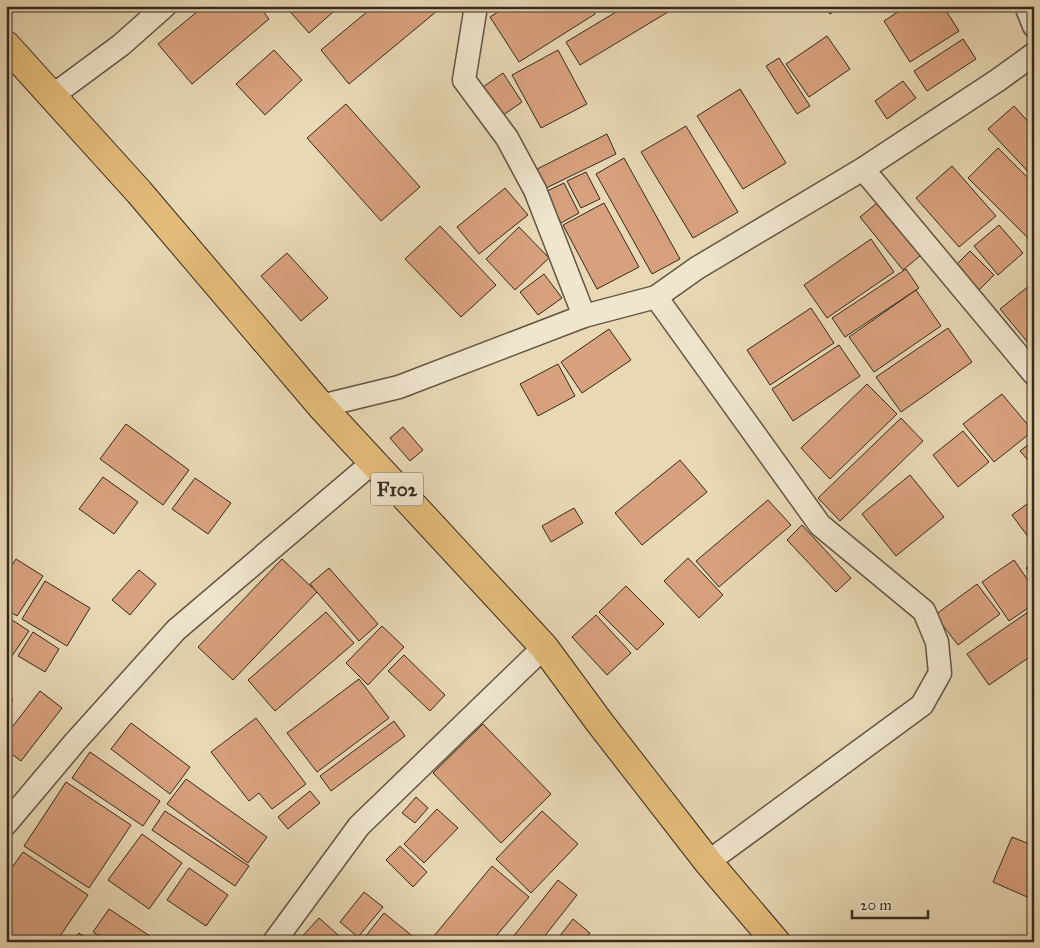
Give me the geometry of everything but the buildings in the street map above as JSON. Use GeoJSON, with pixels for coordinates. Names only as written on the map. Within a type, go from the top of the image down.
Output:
{"type":"FeatureCollection","features":[{"type":"Feature","properties":{"kind":"main road","name":"F102"},"geometry":{"type":"LineString","coordinates":[[6,45],[139,192],[321,406],[544,647],[600,723],[708,862],[776,942]]}},
{"type":"Feature","properties":{"kind":"street"},"geometry":{"type":"LineString","coordinates":[[52,96],[120,45],[165,6]]}},
{"type":"Feature","properties":{"kind":"street"},"geometry":{"type":"LineString","coordinates":[[476,6],[464,80],[507,138],[534,190],[584,316]]}},
{"type":"Feature","properties":{"kind":"street"},"geometry":{"type":"LineString","coordinates":[[1026,6],[1034,26]]}},
{"type":"Feature","properties":{"kind":"street"},"geometry":{"type":"LineString","coordinates":[[321,406],[399,387],[444,372],[584,316],[656,297],[697,268],[863,169],[1034,54]]}},
{"type":"Feature","properties":{"kind":"street"},"geometry":{"type":"LineString","coordinates":[[863,169],[1034,374]]}},
{"type":"Feature","properties":{"kind":"street"},"geometry":{"type":"LineString","coordinates":[[656,297],[820,525],[924,611],[937,642],[940,673],[922,704],[708,862]]}},
{"type":"Feature","properties":{"kind":"street"},"geometry":{"type":"LineString","coordinates":[[6,824],[63,756],[176,630],[372,463]]}},
{"type":"Feature","properties":{"kind":"street"},"geometry":{"type":"LineString","coordinates":[[274,942],[360,826],[544,647]]}}]}
